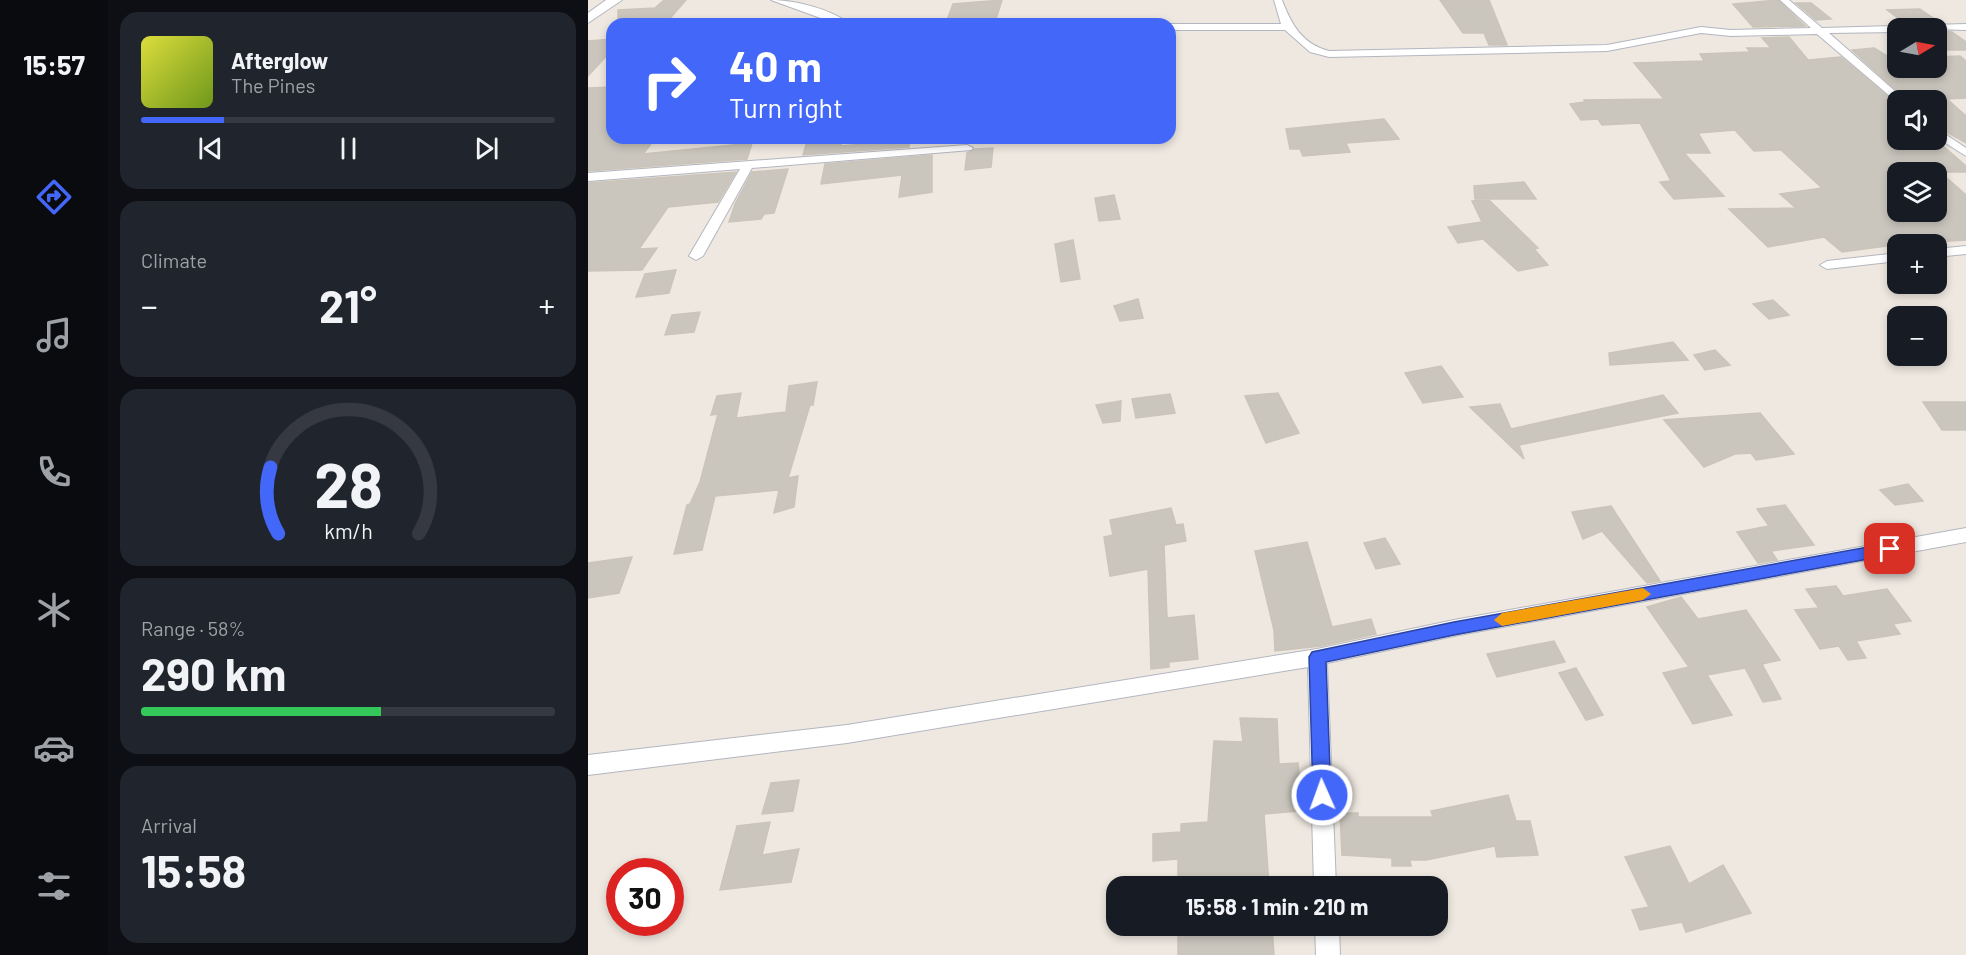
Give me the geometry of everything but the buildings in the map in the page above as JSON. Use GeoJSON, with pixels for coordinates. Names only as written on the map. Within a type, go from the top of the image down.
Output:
{"type":"FeatureCollection","features":[{"type":"Feature","properties":{"kind":"street"},"geometry":{"type":"LineString","coordinates":[[588,19],[615,0]]}},
{"type":"Feature","properties":{"kind":"street"},"geometry":{"type":"LineString","coordinates":[[775,0],[831,18]]}},
{"type":"Feature","properties":{"kind":"street"},"geometry":{"type":"LineString","coordinates":[[1278,0],[1287,27],[1313,50],[1329,54],[1607,48],[1701,30],[1731,33],[1887,29]]}},
{"type":"Feature","properties":{"kind":"street"},"geometry":{"type":"LineString","coordinates":[[1784,0],[1817,31],[1888,90]]}},
{"type":"Feature","properties":{"kind":"street"},"geometry":{"type":"LineString","coordinates":[[1176,27],[1287,27]]}},
{"type":"Feature","properties":{"kind":"street"},"geometry":{"type":"LineString","coordinates":[[1947,28],[1966,27]]}},
{"type":"Feature","properties":{"kind":"street"},"geometry":{"type":"LineString","coordinates":[[1947,134],[1966,136]]}},
{"type":"Feature","properties":{"kind":"street"},"geometry":{"type":"LineString","coordinates":[[1947,139],[1966,153]]}},
{"type":"Feature","properties":{"kind":"street"},"geometry":{"type":"LineString","coordinates":[[588,177],[967,148]]}},
{"type":"Feature","properties":{"kind":"street"},"geometry":{"type":"LineString","coordinates":[[696,256],[748,165]]}},
{"type":"Feature","properties":{"kind":"street"},"geometry":{"type":"LineString","coordinates":[[1947,252],[1966,250]]}},
{"type":"Feature","properties":{"kind":"street"},"geometry":{"type":"LineString","coordinates":[[1827,265],[1887,258]]}},
{"type":"Feature","properties":{"kind":"street"},"geometry":{"type":"LineString","coordinates":[[588,765],[847,734],[1317,657],[1454,628],[1964,539]]}},
{"type":"Feature","properties":{"kind":"street"},"geometry":{"type":"LineString","coordinates":[[1317,657],[1325,876]]}},
{"type":"Feature","properties":{"kind":"street"},"geometry":{"type":"LineString","coordinates":[[1327,936],[1328,955]]}},
{"type":"Feature","properties":{"kind":"slow traffic"},"geometry":{"type":"LineString","coordinates":[[1502,620],[1643,594]]}},
{"type":"Feature","properties":{"kind":"route"},"geometry":{"type":"LineString","coordinates":[[1322,795],[1317,657],[1454,628],[1890,549]]}}]}
